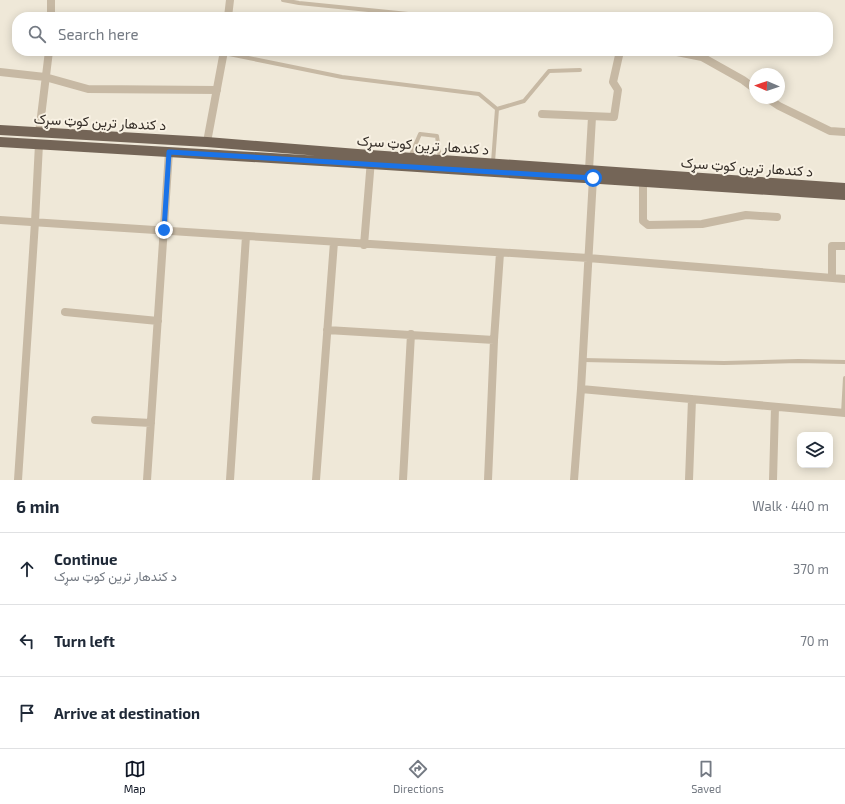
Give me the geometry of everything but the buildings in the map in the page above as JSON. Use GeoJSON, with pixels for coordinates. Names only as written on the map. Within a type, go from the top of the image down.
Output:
{"type":"FeatureCollection","features":[{"type":"Feature","properties":{"kind":"main road","name":"د کندهار ترين کوټ سړک"},"geometry":{"type":"LineString","coordinates":[[0,130],[207,142],[371,160],[409,158],[440,160],[591,174],[643,182],[845,195]]}},
{"type":"Feature","properties":{"kind":"main road","name":"د کندهار ترين کوټ سړک"},"geometry":{"type":"LineString","coordinates":[[0,142],[169,152],[371,160],[845,188]]}},
{"type":"Feature","properties":{"kind":"street"},"geometry":{"type":"LineString","coordinates":[[51,0],[51,12]]}},
{"type":"Feature","properties":{"kind":"street"},"geometry":{"type":"LineString","coordinates":[[229,12],[230,0]]}},
{"type":"Feature","properties":{"kind":"street"},"geometry":{"type":"LineString","coordinates":[[40,133],[48,56]]}},
{"type":"Feature","properties":{"kind":"street"},"geometry":{"type":"LineString","coordinates":[[207,142],[222,56]]}},
{"type":"Feature","properties":{"kind":"street"},"geometry":{"type":"LineString","coordinates":[[542,114],[614,118],[618,90],[613,82],[619,56]]}},
{"type":"Feature","properties":{"kind":"street"},"geometry":{"type":"LineString","coordinates":[[697,56],[702,57],[749,85]]}},
{"type":"Feature","properties":{"kind":"street"},"geometry":{"type":"LineString","coordinates":[[0,72],[45,77],[88,89],[217,90]]}},
{"type":"Feature","properties":{"kind":"street"},"geometry":{"type":"LineString","coordinates":[[776,104],[830,131],[845,132]]}},
{"type":"Feature","properties":{"kind":"street"},"geometry":{"type":"LineString","coordinates":[[574,480],[581,389],[588,258],[592,117]]}},
{"type":"Feature","properties":{"kind":"street"},"geometry":{"type":"LineString","coordinates":[[18,480],[39,144]]}},
{"type":"Feature","properties":{"kind":"street"},"geometry":{"type":"LineString","coordinates":[[147,480],[169,152]]}},
{"type":"Feature","properties":{"kind":"street"},"geometry":{"type":"LineString","coordinates":[[364,245],[371,160]]}},
{"type":"Feature","properties":{"kind":"street"},"geometry":{"type":"LineString","coordinates":[[643,182],[643,221],[648,225],[702,224],[746,215],[777,216]]}},
{"type":"Feature","properties":{"kind":"street"},"geometry":{"type":"LineString","coordinates":[[0,220],[164,230],[364,245],[588,258],[845,278]]}},
{"type":"Feature","properties":{"kind":"street"},"geometry":{"type":"LineString","coordinates":[[230,480],[246,236]]}},
{"type":"Feature","properties":{"kind":"street"},"geometry":{"type":"LineString","coordinates":[[316,480],[334,242]]}},
{"type":"Feature","properties":{"kind":"street"},"geometry":{"type":"LineString","coordinates":[[832,278],[832,246],[845,246]]}},
{"type":"Feature","properties":{"kind":"street"},"geometry":{"type":"LineString","coordinates":[[488,480],[494,340],[500,253]]}},
{"type":"Feature","properties":{"kind":"street"},"geometry":{"type":"LineString","coordinates":[[65,312],[158,321]]}},
{"type":"Feature","properties":{"kind":"street"},"geometry":{"type":"LineString","coordinates":[[327,330],[494,340]]}},
{"type":"Feature","properties":{"kind":"street"},"geometry":{"type":"LineString","coordinates":[[402,480],[411,334]]}},
{"type":"Feature","properties":{"kind":"street"},"geometry":{"type":"LineString","coordinates":[[581,389],[844,413]]}},
{"type":"Feature","properties":{"kind":"street"},"geometry":{"type":"LineString","coordinates":[[689,480],[692,399]]}},
{"type":"Feature","properties":{"kind":"street"},"geometry":{"type":"LineString","coordinates":[[773,480],[774,407]]}},
{"type":"Feature","properties":{"kind":"street"},"geometry":{"type":"LineString","coordinates":[[95,420],[151,423]]}},
{"type":"Feature","properties":{"kind":"lane"},"geometry":{"type":"LineString","coordinates":[[283,0],[388,12]]}},
{"type":"Feature","properties":{"kind":"lane"},"geometry":{"type":"LineString","coordinates":[[242,56],[342,77],[479,94],[497,109]]}},
{"type":"Feature","properties":{"kind":"lane"},"geometry":{"type":"LineString","coordinates":[[497,109],[524,101],[548,71],[580,70]]}},
{"type":"Feature","properties":{"kind":"lane"},"geometry":{"type":"LineString","coordinates":[[493,164],[497,109]]}},
{"type":"Feature","properties":{"kind":"lane"},"geometry":{"type":"LineString","coordinates":[[409,158],[420,134],[437,136],[440,160]]}},
{"type":"Feature","properties":{"kind":"lane"},"geometry":{"type":"LineString","coordinates":[[582,360],[724,363],[798,360],[845,362]]}},
{"type":"Feature","properties":{"kind":"lane"},"geometry":{"type":"LineString","coordinates":[[844,413],[845,378]]}},
{"type":"Feature","properties":{"kind":"route"},"geometry":{"type":"LineString","coordinates":[[164,230],[169,152],[593,178]]}}]}
